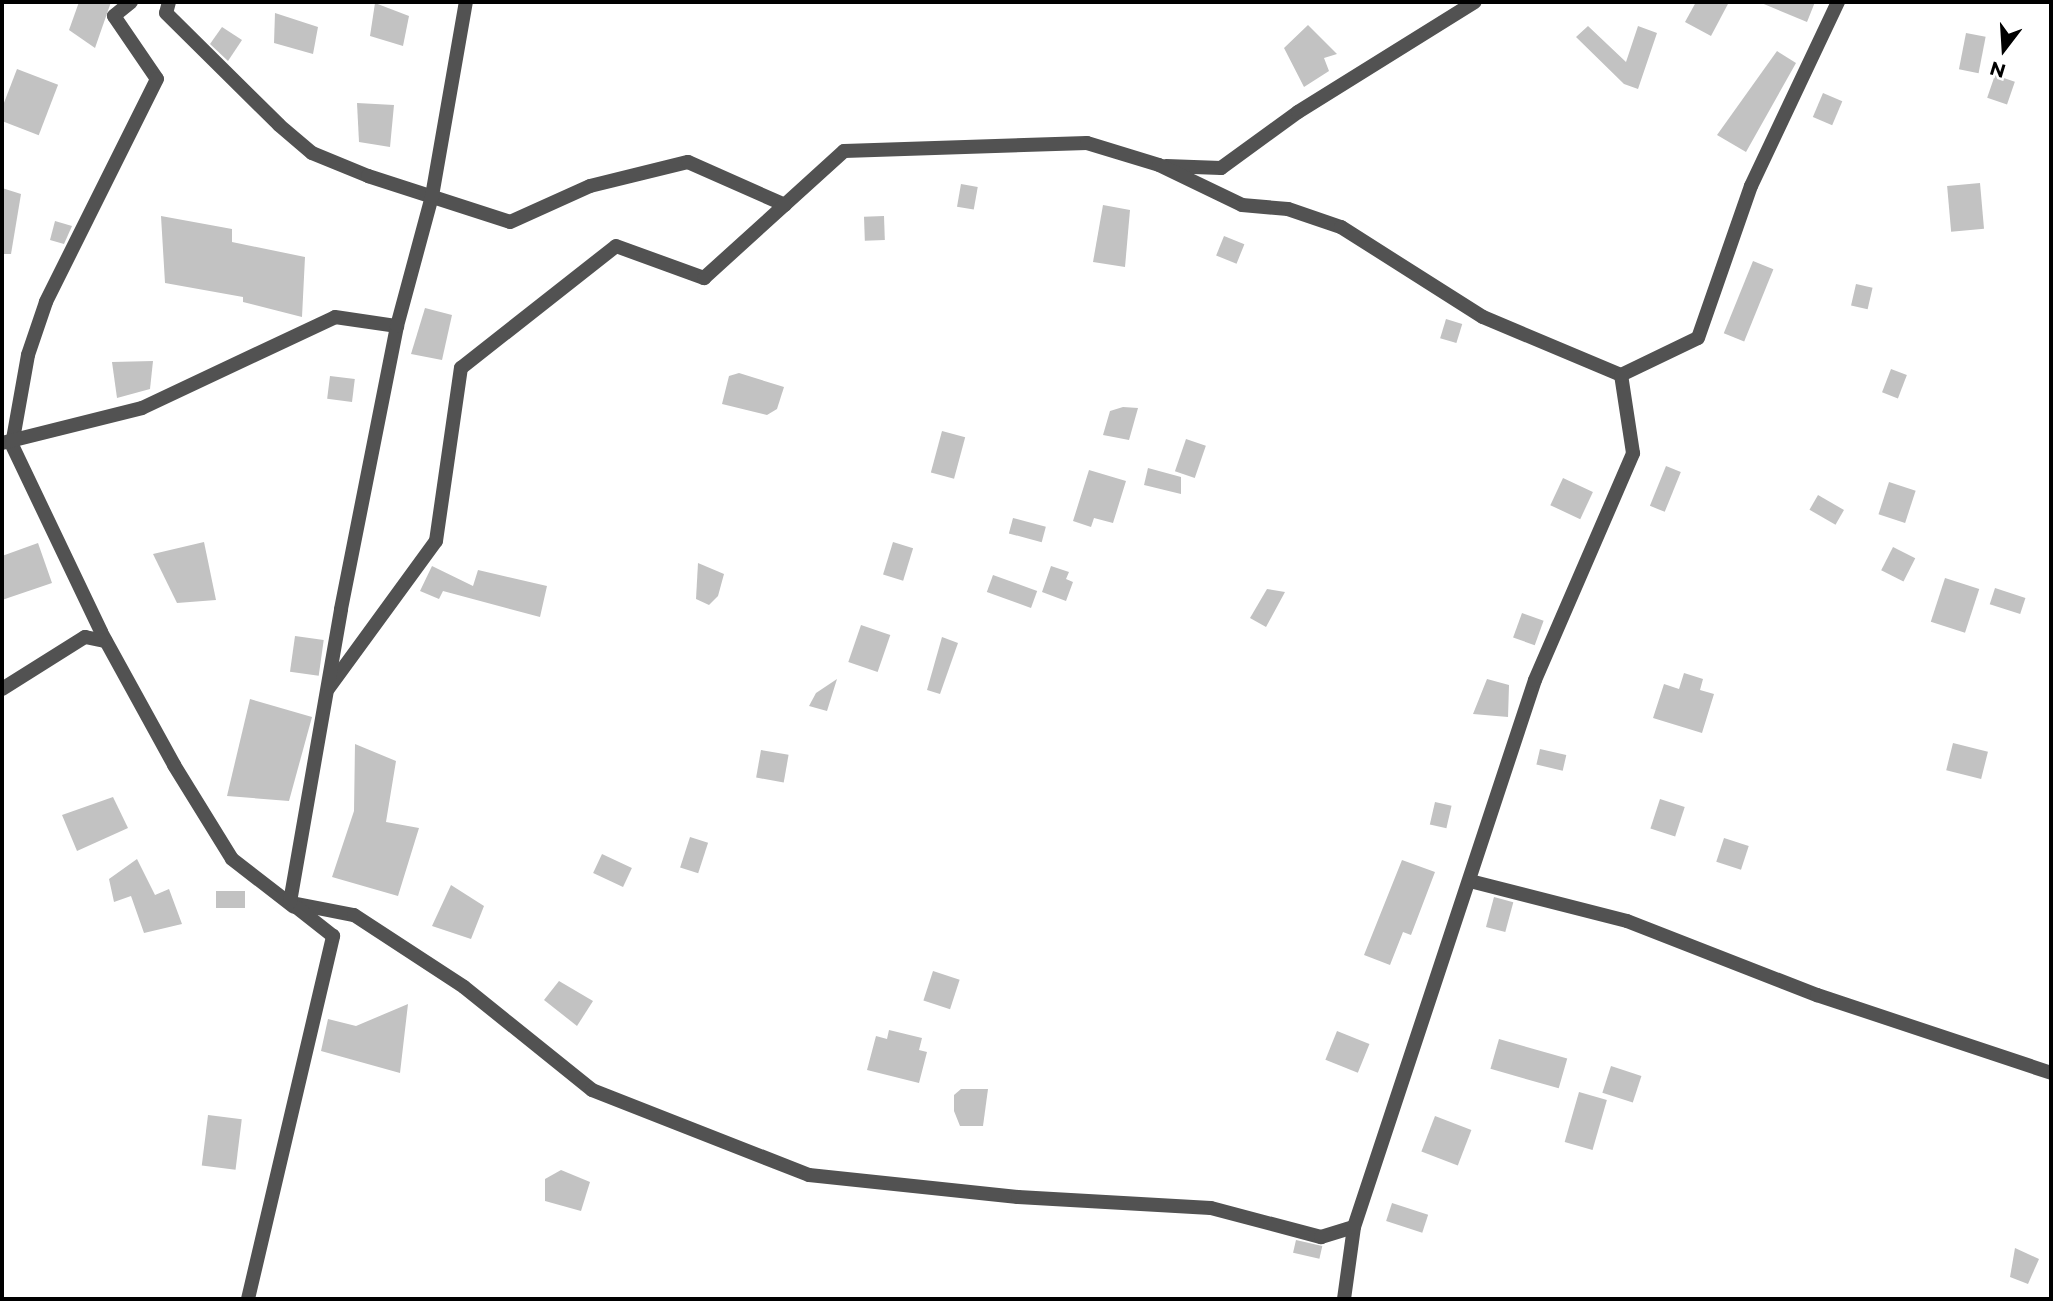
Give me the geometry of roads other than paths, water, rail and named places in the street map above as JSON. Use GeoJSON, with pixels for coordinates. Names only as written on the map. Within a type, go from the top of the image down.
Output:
{"type":"FeatureCollection","features":[{"type":"Feature","properties":{"kind":"street"},"geometry":{"type":"LineString","coordinates":[[131,2],[114,16],[157,79],[46,302],[28,355],[7,444],[106,641],[232,859],[333,936]]}},
{"type":"Feature","properties":{"kind":"street"},"geometry":{"type":"LineString","coordinates":[[169,2],[166,13],[312,153],[510,222],[590,186],[688,162],[785,205]]}},
{"type":"Feature","properties":{"kind":"street"},"geometry":{"type":"LineString","coordinates":[[290,902],[397,326],[432,196],[466,2]]}},
{"type":"Feature","properties":{"kind":"street"},"geometry":{"type":"LineString","coordinates":[[1159,165],[1221,168],[1298,112],[1475,2]]}},
{"type":"Feature","properties":{"kind":"street"},"geometry":{"type":"LineString","coordinates":[[328,689],[436,541],[444,515],[450,422],[461,368],[616,246],[704,278],[844,151],[1087,144],[1159,165],[1242,205],[1287,209],[1341,227],[1483,317],[1621,375],[1698,338],[1751,186],[1838,2]]}},
{"type":"Feature","properties":{"kind":"street"},"geometry":{"type":"LineString","coordinates":[[7,444],[142,408],[335,317],[397,326]]}},
{"type":"Feature","properties":{"kind":"street"},"geometry":{"type":"LineString","coordinates":[[1345,1299],[1354,1227],[1535,680],[1633,453],[1621,375]]}},
{"type":"Feature","properties":{"kind":"street"},"geometry":{"type":"LineString","coordinates":[[2,688],[85,637],[106,641]]}},
{"type":"Feature","properties":{"kind":"street"},"geometry":{"type":"LineString","coordinates":[[1470,881],[1627,921],[1816,995],[2051,1073]]}},
{"type":"Feature","properties":{"kind":"street"},"geometry":{"type":"LineString","coordinates":[[290,902],[333,936]]}},
{"type":"Feature","properties":{"kind":"street"},"geometry":{"type":"LineString","coordinates":[[290,902],[354,915],[464,987],[592,1090],[808,1175],[1018,1197],[1211,1208],[1321,1237],[1354,1227]]}},
{"type":"Feature","properties":{"kind":"street"},"geometry":{"type":"LineString","coordinates":[[248,1299],[333,936]]}}]}
